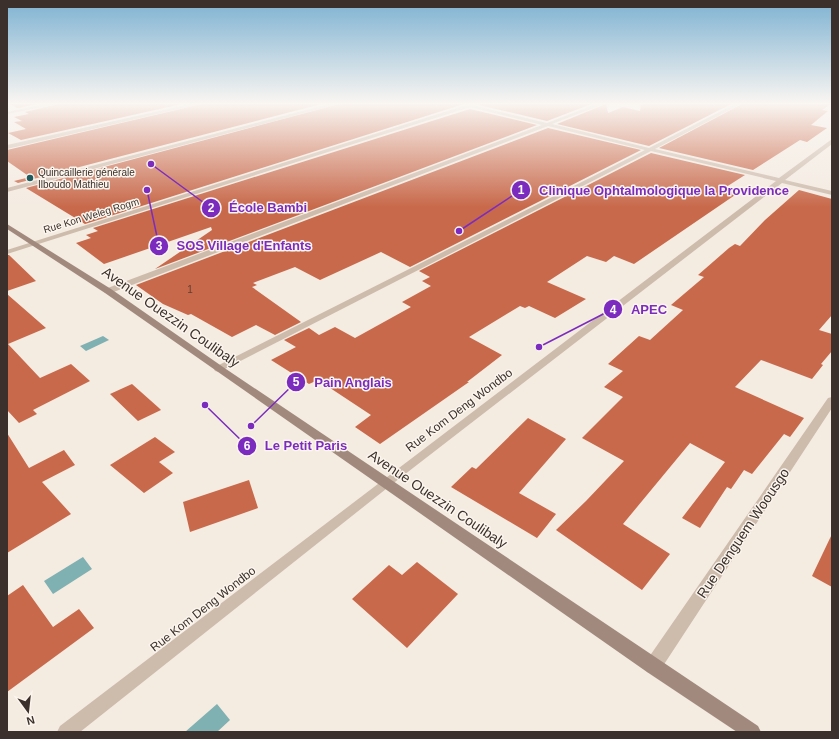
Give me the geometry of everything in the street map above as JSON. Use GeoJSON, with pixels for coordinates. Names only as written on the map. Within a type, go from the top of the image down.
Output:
{"type":"FeatureCollection","features":[{"type":"Feature","properties":{"kind":"main road","name":"Avenue Ouezzin Coulibaly"},"geometry":{"type":"LineString","coordinates":[[7,226],[108,291],[219,369],[752,732]]}},
{"type":"Feature","properties":{"kind":"street"},"geometry":{"type":"LineString","coordinates":[[7,147],[50,137]]}},
{"type":"Feature","properties":{"kind":"street"},"geometry":{"type":"LineString","coordinates":[[7,190],[210,137]]}},
{"type":"Feature","properties":{"kind":"street","name":"Rue Kon Weleg Rogm"},"geometry":{"type":"LineString","coordinates":[[7,252],[371,137]]}},
{"type":"Feature","properties":{"kind":"street"},"geometry":{"type":"LineString","coordinates":[[108,291],[514,137]]}},
{"type":"Feature","properties":{"kind":"street"},"geometry":{"type":"LineString","coordinates":[[605,137],[832,193]]}},
{"type":"Feature","properties":{"kind":"street"},"geometry":{"type":"LineString","coordinates":[[219,369],[675,137]]}},
{"type":"Feature","properties":{"kind":"street","name":"Rue Kom Deng Wondbo"},"geometry":{"type":"LineString","coordinates":[[66,732],[387,482],[832,141]]}},
{"type":"Feature","properties":{"kind":"street","name":"Rue Denguem Woousgo"},"geometry":{"type":"LineString","coordinates":[[653,666],[832,400]]}},
{"type":"Feature","properties":{"kind":"water"},"geometry":{"type":"Polygon","coordinates":[[[103,336],[109,340],[86,351],[80,346],[103,336]]]}},
{"type":"Feature","properties":{"kind":"water"},"geometry":{"type":"Polygon","coordinates":[[[83,557],[92,569],[53,594],[44,581],[83,557]]]}},
{"type":"Feature","properties":{"kind":"water"},"geometry":{"type":"Polygon","coordinates":[[[217,704],[230,720],[217,732],[185,732],[217,704]]]}},
{"type":"Feature","properties":{"kind":"building"},"geometry":{"type":"Polygon","coordinates":[[[16,137],[32,137],[21,140],[16,137]]]}},
{"type":"Feature","properties":{"kind":"building"},"geometry":{"type":"Polygon","coordinates":[[[60,137],[193,137],[18,183],[14,181],[30,177],[7,161],[7,150],[60,137]]]}},
{"type":"Feature","properties":{"kind":"building"},"geometry":{"type":"Polygon","coordinates":[[[214,137],[358,137],[85,224],[26,188],[214,137]]]}},
{"type":"Feature","properties":{"kind":"building"},"geometry":{"type":"Polygon","coordinates":[[[380,137],[504,137],[155,269],[212,230],[211,227],[104,264],[76,243],[91,238],[86,235],[98,231],[93,228],[380,137]]]}},
{"type":"Feature","properties":{"kind":"building"},"geometry":{"type":"Polygon","coordinates":[[[523,137],[588,137],[641,150],[410,267],[381,252],[320,280],[295,267],[253,283],[257,285],[252,287],[301,322],[275,335],[256,325],[232,337],[191,314],[188,315],[163,304],[136,285],[523,137]]]}},
{"type":"Feature","properties":{"kind":"building"},"geometry":{"type":"Polygon","coordinates":[[[613,137],[666,137],[649,146],[613,137]]]}},
{"type":"Feature","properties":{"kind":"building"},"geometry":{"type":"Polygon","coordinates":[[[679,137],[813,137],[807,142],[800,140],[753,170],[659,148],[679,137]]]}},
{"type":"Feature","properties":{"kind":"building"},"geometry":{"type":"Polygon","coordinates":[[[651,153],[745,175],[723,189],[738,193],[634,264],[614,256],[606,262],[587,256],[547,282],[586,299],[555,318],[529,306],[525,308],[520,306],[469,337],[502,355],[467,382],[469,382],[380,444],[355,427],[371,415],[318,380],[309,384],[271,360],[296,347],[284,340],[309,328],[319,335],[335,327],[355,338],[411,307],[402,302],[431,286],[422,281],[430,277],[419,271],[651,153]]]}},
{"type":"Feature","properties":{"kind":"building"},"geometry":{"type":"Polygon","coordinates":[[[799,190],[832,199],[832,315],[819,330],[832,334],[832,351],[821,364],[823,365],[812,379],[761,360],[735,387],[804,418],[790,437],[784,434],[752,474],[744,470],[731,489],[727,487],[700,528],[682,518],[725,462],[690,443],[623,524],[670,554],[642,590],[556,530],[624,461],[582,438],[623,397],[604,387],[623,371],[608,364],[639,336],[650,340],[683,310],[671,305],[704,277],[698,275],[729,248],[735,244],[740,246],[765,220],[799,190]]]}},
{"type":"Feature","properties":{"kind":"building"},"geometry":{"type":"Polygon","coordinates":[[[7,255],[9,255],[36,281],[7,291],[7,255]]]}},
{"type":"Feature","properties":{"kind":"building"},"geometry":{"type":"Polygon","coordinates":[[[7,294],[46,328],[8,344],[40,378],[71,364],[90,381],[33,410],[37,414],[19,423],[7,410],[7,294]]]}},
{"type":"Feature","properties":{"kind":"building"},"geometry":{"type":"Polygon","coordinates":[[[132,384],[161,410],[138,421],[110,394],[132,384]]]}},
{"type":"Feature","properties":{"kind":"building"},"geometry":{"type":"Polygon","coordinates":[[[528,418],[566,439],[519,493],[556,514],[537,538],[451,487],[472,467],[476,469],[528,418]]]}},
{"type":"Feature","properties":{"kind":"building"},"geometry":{"type":"Polygon","coordinates":[[[7,433],[29,468],[64,450],[75,465],[42,482],[71,514],[7,553],[7,433]]]}},
{"type":"Feature","properties":{"kind":"building"},"geometry":{"type":"Polygon","coordinates":[[[155,437],[175,452],[159,462],[173,473],[144,493],[110,465],[155,437]]]}},
{"type":"Feature","properties":{"kind":"building"},"geometry":{"type":"Polygon","coordinates":[[[249,480],[258,508],[190,532],[183,502],[249,480]]]}},
{"type":"Feature","properties":{"kind":"building"},"geometry":{"type":"Polygon","coordinates":[[[832,534],[832,587],[812,576],[832,534]]]}},
{"type":"Feature","properties":{"kind":"building"},"geometry":{"type":"Polygon","coordinates":[[[417,562],[458,594],[407,648],[352,599],[389,565],[402,575],[417,562]]]}},
{"type":"Feature","properties":{"kind":"building"},"geometry":{"type":"Polygon","coordinates":[[[23,585],[53,627],[79,609],[94,628],[7,692],[7,596],[23,585]]]}},
{"type":"Feature","properties":{"kind":"place","name":"École Bambi"},"geometry":{"type":"Point","coordinates":[151,164]}},
{"type":"Feature","properties":{"kind":"place","name":"Quincaillerie générale Ilboudo Mathieu"},"geometry":{"type":"Point","coordinates":[30,178]}},
{"type":"Feature","properties":{"kind":"place","name":"SOS Village d'Enfants"},"geometry":{"type":"Point","coordinates":[147,190]}},
{"type":"Feature","properties":{"kind":"place","name":"Clinique Ophtalmologique la Providence"},"geometry":{"type":"Point","coordinates":[459,231]}},
{"type":"Feature","properties":{"kind":"place","name":"APEC"},"geometry":{"type":"Point","coordinates":[539,347]}},
{"type":"Feature","properties":{"kind":"place","name":"Le Petit Paris"},"geometry":{"type":"Point","coordinates":[205,405]}},
{"type":"Feature","properties":{"kind":"place","name":"Pain Anglais"},"geometry":{"type":"Point","coordinates":[251,426]}}]}
